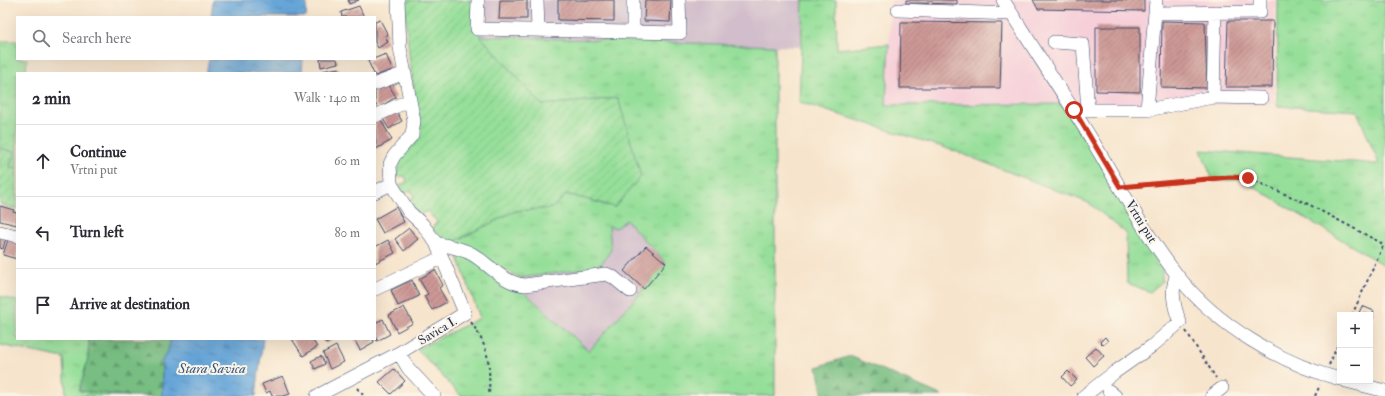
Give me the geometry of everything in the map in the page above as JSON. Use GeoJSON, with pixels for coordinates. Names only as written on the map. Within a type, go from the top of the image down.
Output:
{"type":"FeatureCollection","features":[{"type":"Feature","properties":{"kind":"street","name":"Savica I."},"geometry":{"type":"LineString","coordinates":[[317,396],[399,353],[465,313],[436,243],[430,234],[409,212],[391,184],[390,164],[394,156],[414,131],[414,121],[400,48],[398,0]]}},
{"type":"Feature","properties":{"kind":"street"},"geometry":{"type":"LineString","coordinates":[[478,0],[477,29],[538,29],[680,33],[679,0]]}},
{"type":"Feature","properties":{"kind":"street"},"geometry":{"type":"LineString","coordinates":[[537,0],[538,29]]}},
{"type":"Feature","properties":{"kind":"street"},"geometry":{"type":"LineString","coordinates":[[633,32],[634,0]]}},
{"type":"Feature","properties":{"kind":"street","name":"Vrtni put"},"geometry":{"type":"LineString","coordinates":[[1002,0],[1074,110],[1120,187],[1177,275],[1192,292],[1222,320],[1252,340],[1283,358],[1337,378]]}},
{"type":"Feature","properties":{"kind":"street"},"geometry":{"type":"LineString","coordinates":[[1147,110],[1156,6],[1215,12],[1260,12],[1260,0]]}},
{"type":"Feature","properties":{"kind":"street"},"geometry":{"type":"LineString","coordinates":[[898,10],[1012,14]]}},
{"type":"Feature","properties":{"kind":"street"},"geometry":{"type":"LineString","coordinates":[[1213,97],[1215,12]]}},
{"type":"Feature","properties":{"kind":"street"},"geometry":{"type":"LineString","coordinates":[[1054,42],[1082,44],[1088,110]]}},
{"type":"Feature","properties":{"kind":"street"},"geometry":{"type":"LineString","coordinates":[[376,84],[404,73]]}},
{"type":"Feature","properties":{"kind":"street"},"geometry":{"type":"LineString","coordinates":[[1074,110],[1147,110],[1213,97],[1261,98]]}},
{"type":"Feature","properties":{"kind":"street"},"geometry":{"type":"LineString","coordinates":[[376,116],[410,100]]}},
{"type":"Feature","properties":{"kind":"street"},"geometry":{"type":"LineString","coordinates":[[376,192],[391,184]]}},
{"type":"Feature","properties":{"kind":"street"},"geometry":{"type":"LineString","coordinates":[[0,232],[16,236]]}},
{"type":"Feature","properties":{"kind":"street"},"geometry":{"type":"LineString","coordinates":[[436,243],[471,254],[504,278],[516,284],[525,285],[606,274],[613,277],[630,291]]}},
{"type":"Feature","properties":{"kind":"street"},"geometry":{"type":"LineString","coordinates":[[376,289],[441,258]]}},
{"type":"Feature","properties":{"kind":"street"},"geometry":{"type":"LineString","coordinates":[[1084,396],[1152,346],[1180,322],[1176,312],[1173,283],[1177,275]]}},
{"type":"Feature","properties":{"kind":"street"},"geometry":{"type":"LineString","coordinates":[[399,353],[408,368],[434,396]]}},
{"type":"Feature","properties":{"kind":"street"},"geometry":{"type":"LineString","coordinates":[[1358,384],[1385,391]]}},
{"type":"Feature","properties":{"kind":"street"},"geometry":{"type":"LineString","coordinates":[[1212,396],[1222,388]]}},
{"type":"Feature","properties":{"kind":"path"},"geometry":{"type":"LineString","coordinates":[[1120,187],[1230,177],[1248,178],[1308,204],[1384,245],[1353,312]]}},
{"type":"Feature","properties":{"kind":"path"},"geometry":{"type":"LineString","coordinates":[[465,313],[487,349],[490,368],[490,396]]}},
{"type":"Feature","properties":{"kind":"path"},"geometry":{"type":"LineString","coordinates":[[1180,322],[1222,388]]}},
{"type":"Feature","properties":{"kind":"shaded area"},"geometry":{"type":"Polygon","coordinates":[[[481,0],[803,0],[800,47],[480,36],[481,0]]]}},
{"type":"Feature","properties":{"kind":"shaded area"},"geometry":{"type":"Polygon","coordinates":[[[891,0],[1275,0],[1274,104],[886,105],[891,0]]]}},
{"type":"Feature","properties":{"kind":"shaded area"},"geometry":{"type":"Polygon","coordinates":[[[615,207],[666,263],[585,355],[524,304],[516,242],[615,207]]]}},
{"type":"Feature","properties":{"kind":"green space"},"geometry":{"type":"Polygon","coordinates":[[[404,0],[481,0],[480,36],[542,105],[618,98],[641,176],[615,207],[567,194],[552,208],[515,211],[449,244],[440,238],[432,228],[437,222],[427,211],[420,215],[407,201],[414,197],[411,190],[403,194],[399,185],[407,182],[405,176],[397,177],[398,163],[420,126],[410,65],[404,0]]]}},
{"type":"Feature","properties":{"kind":"green space"},"geometry":{"type":"Polygon","coordinates":[[[803,0],[836,0],[837,49],[889,44],[886,105],[1064,104],[1162,267],[1162,282],[1150,292],[1127,283],[1126,233],[1089,203],[955,151],[799,102],[803,0]]]}},
{"type":"Feature","properties":{"kind":"green space"},"geometry":{"type":"Polygon","coordinates":[[[1278,0],[1385,0],[1385,266],[1242,180],[1213,181],[1201,150],[1379,164],[1357,111],[1277,106],[1278,0]]]}},
{"type":"Feature","properties":{"kind":"green space"},"geometry":{"type":"Polygon","coordinates":[[[480,36],[775,46],[775,396],[461,396],[417,349],[480,318],[455,249],[522,290],[589,351],[666,263],[626,220],[616,228],[609,226],[611,250],[599,267],[520,278],[462,246],[449,244],[515,211],[552,208],[567,194],[615,207],[618,98],[542,105],[480,36]]]}},
{"type":"Feature","properties":{"kind":"green space"},"geometry":{"type":"Polygon","coordinates":[[[5,41],[16,41],[16,60],[27,60],[26,72],[16,72],[16,168],[10,167],[14,152],[0,148],[0,43],[5,41]]]}},
{"type":"Feature","properties":{"kind":"green space"},"geometry":{"type":"Polygon","coordinates":[[[0,148],[14,152],[10,167],[16,168],[16,209],[0,204],[0,148]]]}},
{"type":"Feature","properties":{"kind":"green space"},"geometry":{"type":"Polygon","coordinates":[[[0,296],[16,301],[16,340],[89,340],[88,358],[80,391],[129,396],[66,396],[64,358],[0,345],[0,296]]]}},
{"type":"Feature","properties":{"kind":"green space"},"geometry":{"type":"Polygon","coordinates":[[[89,340],[171,340],[168,351],[162,360],[162,396],[129,396],[79,391],[88,358],[89,340]]]}},
{"type":"Feature","properties":{"kind":"green space"},"geometry":{"type":"Polygon","coordinates":[[[850,356],[943,396],[823,396],[817,367],[850,356]]]}},
{"type":"Feature","properties":{"kind":"water"},"geometry":{"type":"Polygon","coordinates":[[[213,0],[307,0],[306,16],[211,16],[213,0]]]}},
{"type":"Feature","properties":{"kind":"water"},"geometry":{"type":"Polygon","coordinates":[[[209,60],[303,60],[302,72],[206,72],[209,60]]]}},
{"type":"Feature","properties":{"kind":"water","name":"Stara Savica"},"geometry":{"type":"Polygon","coordinates":[[[171,340],[263,340],[256,396],[162,396],[162,360],[168,351],[171,340]]]}},
{"type":"Feature","properties":{"kind":"building"},"geometry":{"type":"Polygon","coordinates":[[[348,0],[359,0],[349,4],[348,0]]]}},
{"type":"Feature","properties":{"kind":"building"},"geometry":{"type":"Polygon","coordinates":[[[500,0],[527,0],[527,19],[499,19],[500,0]]]}},
{"type":"Feature","properties":{"kind":"building"},"geometry":{"type":"Polygon","coordinates":[[[558,0],[614,0],[614,21],[558,20],[558,0]]]}},
{"type":"Feature","properties":{"kind":"building"},"geometry":{"type":"Polygon","coordinates":[[[645,0],[671,0],[670,22],[644,21],[645,0]]]}},
{"type":"Feature","properties":{"kind":"building"},"geometry":{"type":"Polygon","coordinates":[[[906,0],[957,0],[957,4],[906,3],[906,0]]]}},
{"type":"Feature","properties":{"kind":"building"},"geometry":{"type":"Polygon","coordinates":[[[1033,0],[1144,0],[1144,11],[1038,9],[1033,0]]]}},
{"type":"Feature","properties":{"kind":"building"},"geometry":{"type":"Polygon","coordinates":[[[359,6],[364,16],[342,16],[341,12],[359,6]]]}},
{"type":"Feature","properties":{"kind":"building"},"geometry":{"type":"Polygon","coordinates":[[[380,20],[388,35],[385,36],[388,42],[378,48],[376,44],[376,22],[380,20]]]}},
{"type":"Feature","properties":{"kind":"building"},"geometry":{"type":"Polygon","coordinates":[[[1162,21],[1205,22],[1207,88],[1161,87],[1162,21]]]}},
{"type":"Feature","properties":{"kind":"building"},"geometry":{"type":"Polygon","coordinates":[[[1228,21],[1273,21],[1272,87],[1226,87],[1228,21]]]}},
{"type":"Feature","properties":{"kind":"building"},"geometry":{"type":"Polygon","coordinates":[[[901,22],[1002,23],[1000,88],[900,88],[901,22]]]}},
{"type":"Feature","properties":{"kind":"building"},"geometry":{"type":"Polygon","coordinates":[[[1096,27],[1140,27],[1140,92],[1096,91],[1096,27]]]}},
{"type":"Feature","properties":{"kind":"building"},"geometry":{"type":"Polygon","coordinates":[[[386,54],[392,70],[376,76],[376,72],[373,72],[368,61],[376,60],[376,58],[386,54]]]}},
{"type":"Feature","properties":{"kind":"building"},"geometry":{"type":"Polygon","coordinates":[[[320,60],[337,60],[338,63],[321,67],[320,60]]]}},
{"type":"Feature","properties":{"kind":"building"},"geometry":{"type":"Polygon","coordinates":[[[339,68],[340,72],[322,72],[339,68]]]}},
{"type":"Feature","properties":{"kind":"building"},"geometry":{"type":"Polygon","coordinates":[[[387,82],[396,97],[378,108],[376,105],[376,88],[387,82]]]}},
{"type":"Feature","properties":{"kind":"building"},"geometry":{"type":"Polygon","coordinates":[[[395,109],[402,121],[389,129],[382,117],[395,109]]]}},
{"type":"Feature","properties":{"kind":"building"},"geometry":{"type":"Polygon","coordinates":[[[381,120],[392,140],[376,149],[376,122],[381,120]]]}},
{"type":"Feature","properties":{"kind":"building"},"geometry":{"type":"Polygon","coordinates":[[[0,206],[14,210],[13,212],[16,213],[16,225],[0,221],[0,206]]]}},
{"type":"Feature","properties":{"kind":"building"},"geometry":{"type":"Polygon","coordinates":[[[396,207],[404,222],[383,233],[376,218],[396,207]]]}},
{"type":"Feature","properties":{"kind":"building"},"geometry":{"type":"Polygon","coordinates":[[[409,228],[418,239],[404,251],[395,239],[409,228]]]}},
{"type":"Feature","properties":{"kind":"building"},"geometry":{"type":"Polygon","coordinates":[[[0,236],[6,238],[3,249],[0,248],[0,236]]]}},
{"type":"Feature","properties":{"kind":"building"},"geometry":{"type":"Polygon","coordinates":[[[9,237],[16,239],[16,259],[3,255],[9,237]]]}},
{"type":"Feature","properties":{"kind":"building"},"geometry":{"type":"Polygon","coordinates":[[[388,240],[395,253],[376,262],[376,246],[388,240]]]}},
{"type":"Feature","properties":{"kind":"building"},"geometry":{"type":"Polygon","coordinates":[[[646,246],[666,263],[644,289],[624,271],[646,246]]]}},
{"type":"Feature","properties":{"kind":"building"},"geometry":{"type":"Polygon","coordinates":[[[435,270],[443,285],[439,288],[447,302],[432,310],[424,296],[428,294],[419,279],[435,270]]]}},
{"type":"Feature","properties":{"kind":"building"},"geometry":{"type":"Polygon","coordinates":[[[412,280],[419,296],[398,306],[391,290],[412,280]]]}},
{"type":"Feature","properties":{"kind":"building"},"geometry":{"type":"Polygon","coordinates":[[[1362,306],[1374,311],[1373,313],[1359,312],[1362,306]]]}},
{"type":"Feature","properties":{"kind":"building"},"geometry":{"type":"Polygon","coordinates":[[[404,307],[413,323],[397,332],[389,315],[404,307]]]}},
{"type":"Feature","properties":{"kind":"building"},"geometry":{"type":"Polygon","coordinates":[[[383,319],[390,334],[377,341],[376,338],[376,322],[383,319]]]}},
{"type":"Feature","properties":{"kind":"building"},"geometry":{"type":"Polygon","coordinates":[[[1105,337],[1108,341],[1103,345],[1100,342],[1105,337]]]}},
{"type":"Feature","properties":{"kind":"building"},"geometry":{"type":"Polygon","coordinates":[[[293,340],[313,340],[317,347],[303,356],[293,340]]]}},
{"type":"Feature","properties":{"kind":"building"},"geometry":{"type":"Polygon","coordinates":[[[324,340],[332,340],[326,344],[324,340]]]}},
{"type":"Feature","properties":{"kind":"building"},"geometry":{"type":"Polygon","coordinates":[[[355,340],[373,340],[374,342],[360,350],[355,340]]]}},
{"type":"Feature","properties":{"kind":"building"},"geometry":{"type":"Polygon","coordinates":[[[336,346],[344,362],[330,369],[323,353],[336,346]]]}},
{"type":"Feature","properties":{"kind":"building"},"geometry":{"type":"Polygon","coordinates":[[[1096,347],[1104,356],[1093,366],[1085,357],[1096,347]]]}},
{"type":"Feature","properties":{"kind":"building"},"geometry":{"type":"Polygon","coordinates":[[[321,356],[325,364],[315,369],[311,361],[321,356]]]}},
{"type":"Feature","properties":{"kind":"building"},"geometry":{"type":"Polygon","coordinates":[[[394,369],[405,381],[391,394],[379,382],[394,369]]]}},
{"type":"Feature","properties":{"kind":"building"},"geometry":{"type":"Polygon","coordinates":[[[1068,371],[1077,380],[1070,386],[1062,377],[1068,371]]]}},
{"type":"Feature","properties":{"kind":"building"},"geometry":{"type":"Polygon","coordinates":[[[283,376],[290,394],[284,396],[272,396],[270,391],[266,393],[262,384],[283,376]]]}},
{"type":"Feature","properties":{"kind":"route"},"geometry":{"type":"LineString","coordinates":[[1074,110],[1120,187],[1230,177],[1248,178]]}}]}
